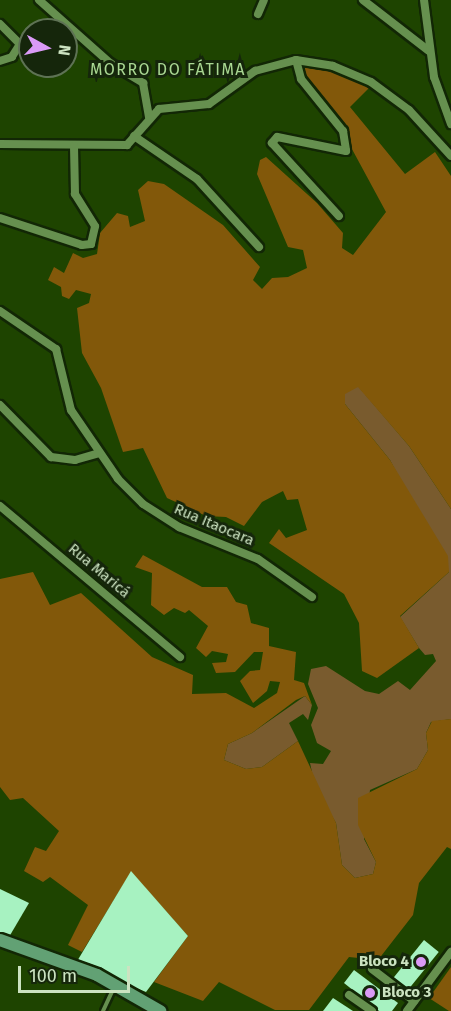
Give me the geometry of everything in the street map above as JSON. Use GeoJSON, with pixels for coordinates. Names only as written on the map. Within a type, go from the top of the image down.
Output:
{"type":"FeatureCollection","features":[{"type":"Feature","properties":{"kind":"main road"},"geometry":{"type":"LineString","coordinates":[[0,940],[115,985],[160,1011]]}},
{"type":"Feature","properties":{"kind":"street"},"geometry":{"type":"LineString","coordinates":[[39,0],[110,63],[143,83],[149,117]]}},
{"type":"Feature","properties":{"kind":"street"},"geometry":{"type":"LineString","coordinates":[[258,14],[264,0]]}},
{"type":"Feature","properties":{"kind":"street"},"geometry":{"type":"LineString","coordinates":[[363,0],[429,51]]}},
{"type":"Feature","properties":{"kind":"street"},"geometry":{"type":"LineString","coordinates":[[424,0],[429,51],[440,98],[451,124]]}},
{"type":"Feature","properties":{"kind":"street"},"geometry":{"type":"LineString","coordinates":[[0,24],[20,44],[12,57],[0,61]]}},
{"type":"Feature","properties":{"kind":"street"},"geometry":{"type":"LineString","coordinates":[[296,60],[300,79],[343,132],[346,151],[277,137],[272,143],[339,216]]}},
{"type":"Feature","properties":{"kind":"street"},"geometry":{"type":"LineString","coordinates":[[0,144],[122,146],[134,136],[149,117],[162,109],[209,104],[255,71],[296,60],[333,66],[371,82],[409,110],[451,156]]}},
{"type":"Feature","properties":{"kind":"street"},"geometry":{"type":"LineString","coordinates":[[134,136],[197,179],[259,247]]}},
{"type":"Feature","properties":{"kind":"street"},"geometry":{"type":"LineString","coordinates":[[0,218],[82,245],[91,244],[95,226],[75,194],[74,146]]}},
{"type":"Feature","properties":{"kind":"street","name":"Rua Itaocara"},"geometry":{"type":"LineString","coordinates":[[0,311],[56,349],[68,403],[118,479],[164,519],[258,559],[312,597]]}},
{"type":"Feature","properties":{"kind":"street"},"geometry":{"type":"LineString","coordinates":[[0,405],[51,457],[75,460],[99,453]]}},
{"type":"Feature","properties":{"kind":"street","name":"Rua Maricá"},"geometry":{"type":"LineString","coordinates":[[0,506],[180,657]]}},
{"type":"Feature","properties":{"kind":"street"},"geometry":{"type":"LineString","coordinates":[[407,1011],[451,952]]}},
{"type":"Feature","properties":{"kind":"street"},"geometry":{"type":"LineString","coordinates":[[372,969],[414,1001]]}},
{"type":"Feature","properties":{"kind":"street"},"geometry":{"type":"LineString","coordinates":[[349,995],[372,1011]]}},
{"type":"Feature","properties":{"kind":"lane"},"geometry":{"type":"LineString","coordinates":[[103,1011],[115,985]]}},
{"type":"Feature","properties":{"kind":"shaded area"},"geometry":{"type":"Polygon","coordinates":[[[310,64],[345,73],[369,88],[350,107],[405,174],[435,152],[451,176],[451,509],[409,446],[358,387],[345,394],[345,404],[390,460],[448,556],[449,572],[400,616],[419,648],[377,678],[362,671],[359,623],[344,594],[269,543],[279,529],[286,538],[307,530],[298,499],[287,500],[283,491],[262,502],[244,526],[226,517],[206,516],[167,498],[143,448],[123,452],[101,388],[82,353],[77,308],[89,303],[91,294],[76,290],[69,299],[62,296],[61,287],[48,280],[54,267],[64,273],[73,253],[83,258],[97,254],[100,233],[117,213],[128,216],[130,227],[145,221],[138,190],[148,181],[164,184],[223,225],[260,267],[253,280],[262,289],[272,278],[288,277],[307,268],[303,250],[288,247],[257,174],[260,160],[266,157],[317,203],[343,233],[342,248],[353,255],[386,212],[333,114],[298,71],[310,64]]]}},
{"type":"Feature","properties":{"kind":"shaded area"},"geometry":{"type":"Polygon","coordinates":[[[358,386],[409,446],[451,509],[451,719],[431,722],[426,733],[428,750],[417,769],[370,790],[364,839],[376,862],[373,874],[355,878],[342,865],[336,823],[315,786],[310,763],[323,764],[331,751],[317,743],[311,725],[318,708],[308,684],[311,669],[326,666],[365,691],[379,694],[398,681],[410,690],[436,661],[433,654],[425,655],[419,648],[400,617],[449,572],[390,460],[345,404],[345,393],[358,386]]]}},
{"type":"Feature","properties":{"kind":"shaded area"},"geometry":{"type":"Polygon","coordinates":[[[143,555],[202,587],[227,587],[236,602],[247,605],[251,623],[269,628],[269,646],[296,652],[294,680],[304,683],[312,705],[305,696],[296,700],[252,733],[228,744],[224,760],[246,769],[262,767],[298,741],[336,823],[342,865],[355,878],[373,874],[376,862],[358,825],[358,798],[417,769],[428,750],[426,733],[432,721],[451,719],[451,849],[447,847],[419,883],[413,915],[378,960],[349,957],[309,1010],[275,1010],[219,982],[203,1001],[154,982],[188,936],[131,872],[82,952],[68,945],[88,905],[50,877],[43,882],[24,871],[35,847],[46,851],[59,831],[23,798],[10,800],[0,787],[0,579],[33,572],[50,605],[81,593],[152,657],[193,675],[192,694],[226,693],[254,708],[277,693],[280,682],[270,681],[267,691],[253,703],[240,681],[250,671],[260,670],[263,652],[254,652],[235,672],[216,673],[212,663],[226,662],[228,654],[212,651],[206,657],[196,648],[208,626],[189,610],[185,613],[174,608],[164,615],[151,605],[152,573],[135,567],[143,555]]]}},
{"type":"Feature","properties":{"kind":"shaded area"},"geometry":{"type":"Polygon","coordinates":[[[305,696],[312,705],[308,720],[303,714],[289,723],[298,741],[262,767],[246,769],[224,760],[228,744],[252,733],[305,696]]]}},
{"type":"Feature","properties":{"kind":"shaded area"},"geometry":{"type":"Polygon","coordinates":[[[451,967],[451,1011],[449,1011],[429,998],[451,967]]]}},
{"type":"Feature","properties":{"kind":"building"},"geometry":{"type":"Polygon","coordinates":[[[131,871],[188,936],[146,992],[76,963],[131,871]]]}},
{"type":"Feature","properties":{"kind":"building"},"geometry":{"type":"Polygon","coordinates":[[[0,889],[29,903],[9,937],[0,934],[0,889]]]}},
{"type":"Feature","properties":{"kind":"building","name":"Bloco 4"},"geometry":{"type":"Polygon","coordinates":[[[424,940],[439,952],[406,992],[391,980],[424,940]]]}},
{"type":"Feature","properties":{"kind":"building","name":"Bloco 3"},"geometry":{"type":"Polygon","coordinates":[[[354,970],[398,1003],[392,1011],[379,1011],[344,983],[354,970]]]}},
{"type":"Feature","properties":{"kind":"building"},"geometry":{"type":"Polygon","coordinates":[[[333,998],[353,1011],[323,1011],[333,998]]]}},
{"type":"Feature","properties":{"kind":"place","name":"Bloco 4"},"geometry":{"type":"Point","coordinates":[421,962]}},
{"type":"Feature","properties":{"kind":"place","name":"Bloco 3"},"geometry":{"type":"Point","coordinates":[370,993]}},
{"type":"Feature","properties":{"kind":"district","name":"MORRO DO FÁTIMA"},"geometry":{"type":"Point","coordinates":[168,70]}}]}
